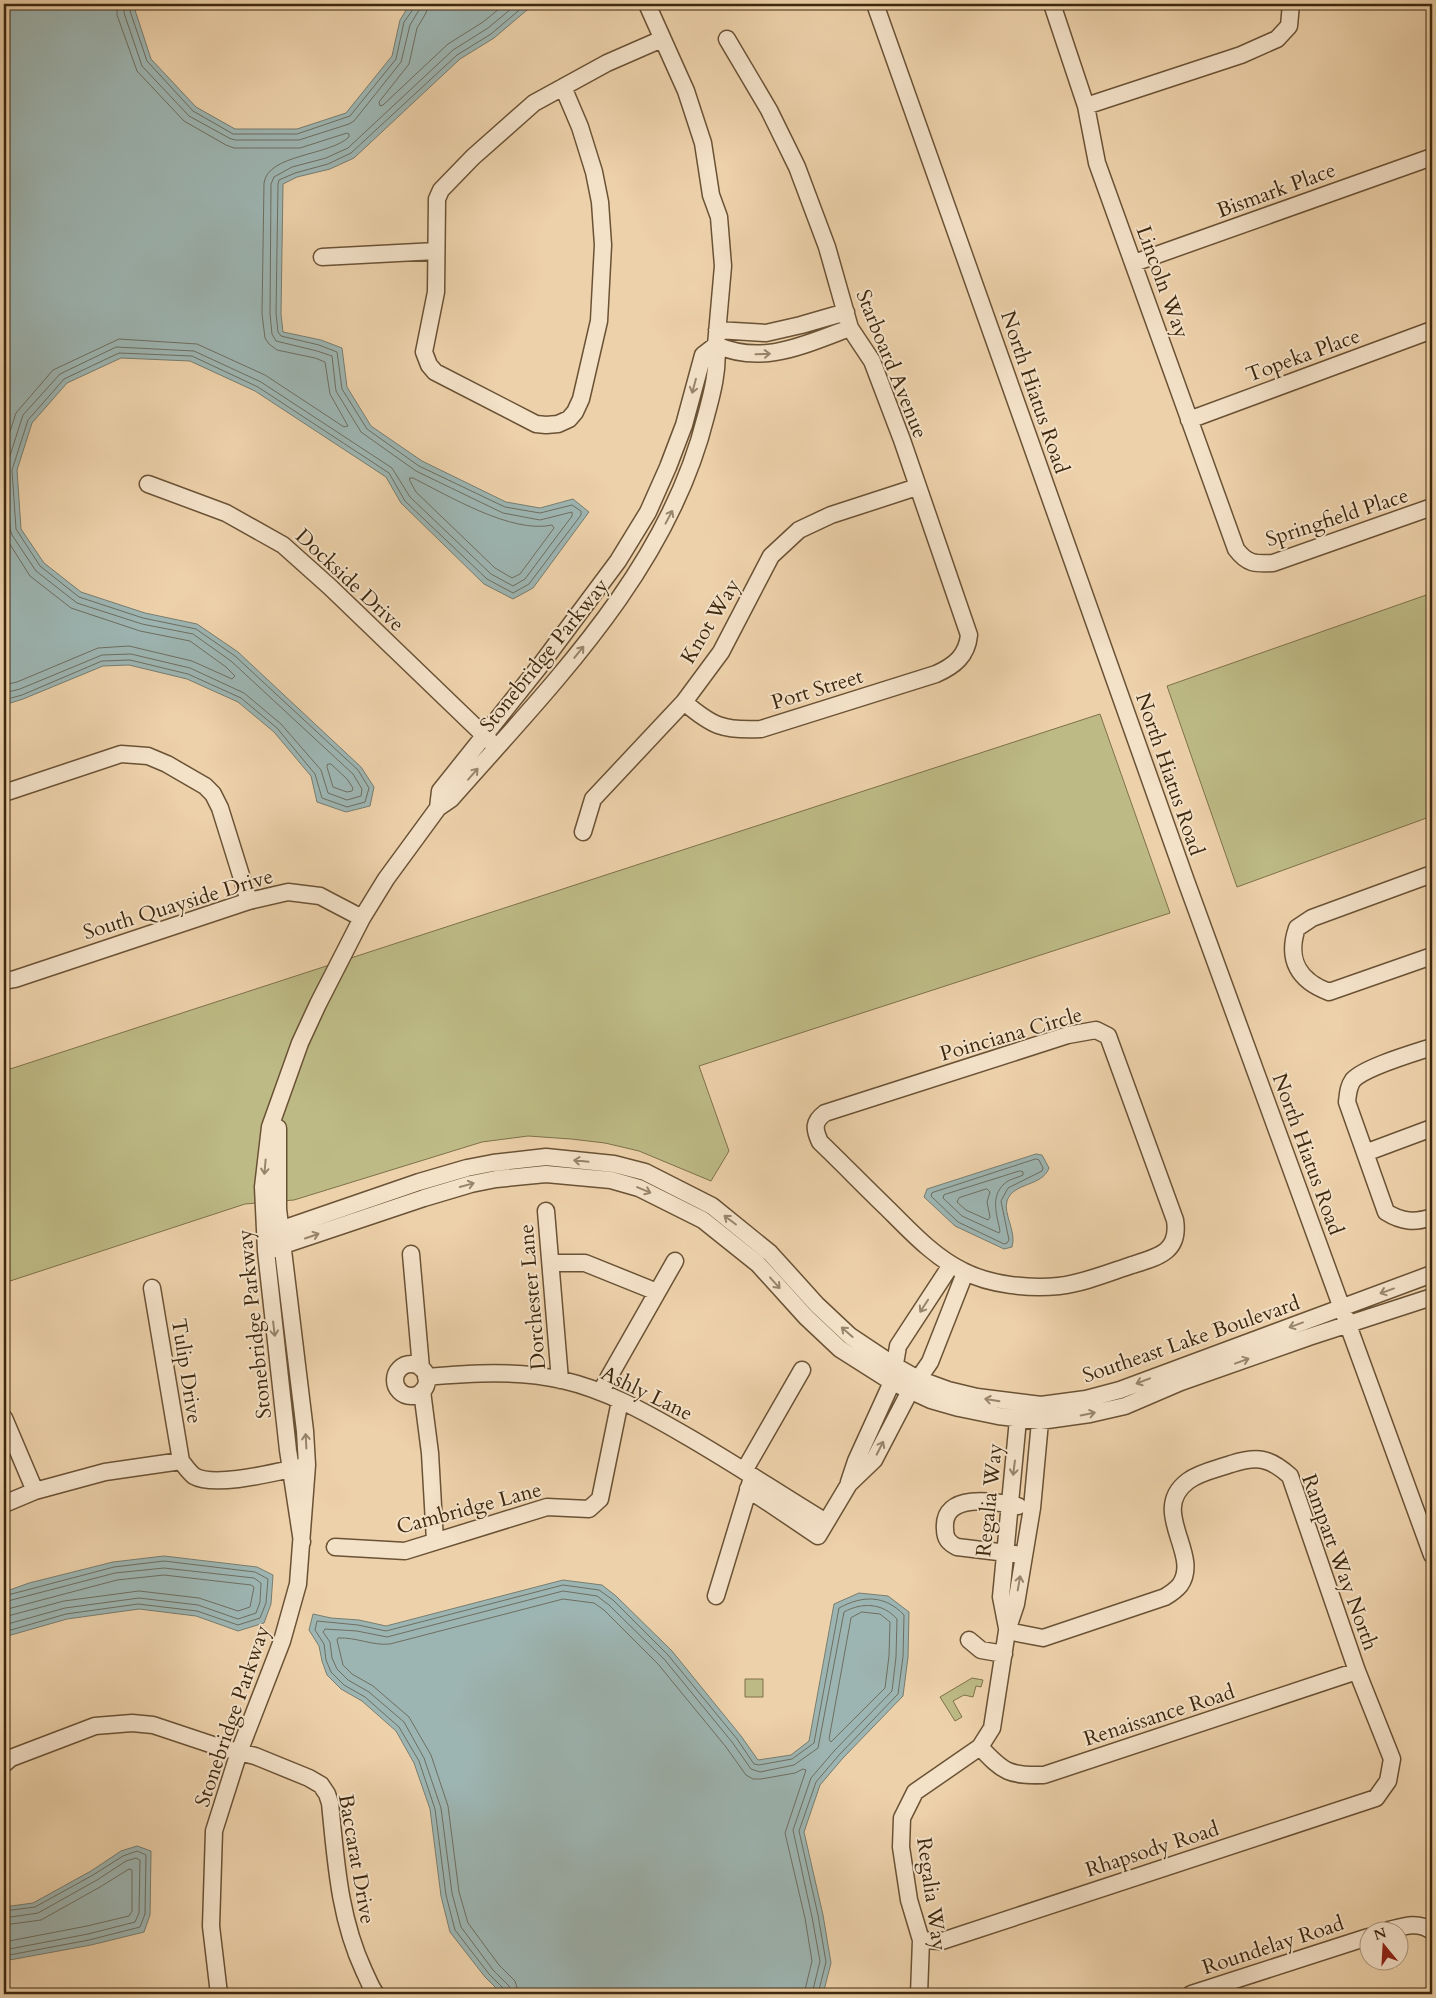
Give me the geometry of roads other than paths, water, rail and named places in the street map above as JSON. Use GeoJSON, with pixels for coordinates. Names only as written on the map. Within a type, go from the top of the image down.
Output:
{"type":"FeatureCollection","features":[{"type":"Feature","properties":{"kind":"street","name":"Stonebridge Parkway"},"geometry":{"type":"LineString","coordinates":[[302,1542],[291,1468],[273,1241],[279,1103],[300,1043],[362,918],[386,879],[438,808],[440,791],[563,672],[596,631],[622,594],[670,514],[690,472],[701,438],[713,386],[718,356],[717,338],[723,266],[720,217],[712,195],[703,143],[686,91],[647,4]]}},
{"type":"Feature","properties":{"kind":"street","name":"North Hiatus Road"},"geometry":{"type":"LineString","coordinates":[[875,4],[1186,882],[1432,1555]]}},
{"type":"Feature","properties":{"kind":"street","name":"Lincoln Way"},"geometry":{"type":"LineString","coordinates":[[1052,4],[1086,106],[1097,163],[1189,420],[1236,549],[1243,558],[1254,563]]}},
{"type":"Feature","properties":{"kind":"street"},"geometry":{"type":"LineString","coordinates":[[1086,106],[1241,55],[1277,39],[1289,26],[1291,4]]}},
{"type":"Feature","properties":{"kind":"street"},"geometry":{"type":"LineString","coordinates":[[563,88],[580,127],[594,172],[600,202],[603,245],[599,321],[581,399],[575,412],[569,419],[558,424],[546,426],[536,424],[435,372],[426,359],[425,345],[436,292],[437,199],[442,190],[473,157],[534,103],[607,63],[662,39]]}},
{"type":"Feature","properties":{"kind":"street","name":"Starboard Avenue"},"geometry":{"type":"LineString","coordinates":[[727,39],[769,110],[796,167],[827,247],[850,328],[872,361],[968,625],[970,635],[962,657]]}},
{"type":"Feature","properties":{"kind":"street","name":"Bismark Place"},"geometry":{"type":"LineString","coordinates":[[1134,263],[1432,157]]}},
{"type":"Feature","properties":{"kind":"street"},"geometry":{"type":"LineString","coordinates":[[322,257],[436,251]]}},
{"type":"Feature","properties":{"kind":"street"},"geometry":{"type":"LineString","coordinates":[[717,338],[766,333],[846,312]]}},
{"type":"Feature","properties":{"kind":"street"},"geometry":{"type":"LineString","coordinates":[[717,338],[728,351],[760,355],[783,352],[850,328]]}},
{"type":"Feature","properties":{"kind":"street","name":"Topeka Place"},"geometry":{"type":"LineString","coordinates":[[1189,420],[1432,330]]}},
{"type":"Feature","properties":{"kind":"street","name":"Stonebridge Parkway"},"geometry":{"type":"LineString","coordinates":[[491,741],[533,675],[613,568],[648,512],[684,425],[703,355],[717,338]]}},
{"type":"Feature","properties":{"kind":"street","name":"Dockside Drive"},"geometry":{"type":"LineString","coordinates":[[148,484],[226,513],[283,545],[330,587],[491,741]]}},
{"type":"Feature","properties":{"kind":"street","name":"Knot Way"},"geometry":{"type":"LineString","coordinates":[[583,832],[593,799],[684,702],[721,652],[771,556],[799,530],[830,515],[917,487]]}},
{"type":"Feature","properties":{"kind":"street","name":"Springfield Place"},"geometry":{"type":"LineString","coordinates":[[1254,563],[1273,563],[1432,507]]}},
{"type":"Feature","properties":{"kind":"street","name":"Port Street"},"geometry":{"type":"LineString","coordinates":[[684,702],[716,725],[738,730],[761,729],[936,674],[950,668],[962,657]]}},
{"type":"Feature","properties":{"kind":"street"},"geometry":{"type":"LineString","coordinates":[[4,792],[121,754],[148,756],[167,764],[196,779],[213,794],[220,808],[249,901]]}},
{"type":"Feature","properties":{"kind":"street"},"geometry":{"type":"LineString","coordinates":[[1432,874],[1312,918],[1297,928],[1293,949],[1296,966],[1305,979],[1316,987],[1329,992],[1432,956]]}},
{"type":"Feature","properties":{"kind":"street","name":"South Quayside Drive"},"geometry":{"type":"LineString","coordinates":[[4,981],[25,976],[249,901],[288,892],[320,896],[362,918]]}},
{"type":"Feature","properties":{"kind":"street","name":"Poinciana Circle"},"geometry":{"type":"LineString","coordinates":[[1096,1030],[1108,1036],[1175,1220],[1175,1238],[1171,1247],[1155,1258],[1060,1286],[1036,1287],[1011,1284],[958,1269],[913,1234],[820,1142],[817,1134],[809,1125],[825,1113],[1068,1035],[1096,1030]]}},
{"type":"Feature","properties":{"kind":"street"},"geometry":{"type":"LineString","coordinates":[[1432,1047],[1365,1071],[1354,1080],[1348,1090],[1347,1102],[1386,1212],[1398,1220],[1419,1222],[1432,1216]]}},
{"type":"Feature","properties":{"kind":"street"},"geometry":{"type":"LineString","coordinates":[[1365,1153],[1432,1128]]}},
{"type":"Feature","properties":{"kind":"street","name":"Southeast Lake Boulevard"},"geometry":{"type":"LineString","coordinates":[[273,1241],[418,1182],[476,1166],[546,1157],[614,1164],[644,1172],[712,1206],[770,1253],[817,1305],[850,1336],[895,1366],[932,1400],[959,1408],[1040,1413],[1090,1414],[1125,1406],[1181,1382],[1432,1297]]}},
{"type":"Feature","properties":{"kind":"street","name":"Southeast Lake Boulevard"},"geometry":{"type":"LineString","coordinates":[[273,1241],[471,1184],[496,1179],[546,1174],[611,1180],[639,1188],[703,1220],[758,1264],[806,1317],[840,1348],[892,1382],[914,1385]]}},
{"type":"Feature","properties":{"kind":"street","name":"Dorchester Lane"},"geometry":{"type":"LineString","coordinates":[[546,1211],[560,1380]]}},
{"type":"Feature","properties":{"kind":"street","name":"Stonebridge Parkway"},"geometry":{"type":"LineString","coordinates":[[219,1994],[211,1926],[214,1831],[238,1752],[282,1641],[298,1584],[302,1542],[307,1465],[304,1421],[273,1241]]}},
{"type":"Feature","properties":{"kind":"street"},"geometry":{"type":"LineString","coordinates":[[411,1254],[430,1453],[435,1541]]}},
{"type":"Feature","properties":{"kind":"street"},"geometry":{"type":"LineString","coordinates":[[601,1391],[675,1261]]}},
{"type":"Feature","properties":{"kind":"street"},"geometry":{"type":"LineString","coordinates":[[551,1263],[585,1263],[656,1292]]}},
{"type":"Feature","properties":{"kind":"street"},"geometry":{"type":"LineString","coordinates":[[849,1484],[856,1461],[892,1382],[898,1346],[958,1269]]}},
{"type":"Feature","properties":{"kind":"street"},"geometry":{"type":"LineString","coordinates":[[849,1484],[874,1460],[914,1385],[930,1362],[958,1269]]}},
{"type":"Feature","properties":{"kind":"street","name":"Southeast Lake Boulevard"},"geometry":{"type":"LineString","coordinates":[[1040,1413],[1120,1390],[1432,1274]]}},
{"type":"Feature","properties":{"kind":"street","name":"Tulip Drive"},"geometry":{"type":"LineString","coordinates":[[152,1288],[181,1461]]}},
{"type":"Feature","properties":{"kind":"street"},"geometry":{"type":"LineString","coordinates":[[716,1596],[748,1479],[802,1370]]}},
{"type":"Feature","properties":{"kind":"street","name":"Ashly Lane"},"geometry":{"type":"LineString","coordinates":[[423,1378],[492,1374],[530,1375],[560,1380],[601,1391],[649,1415],[822,1529],[849,1484]]}},
{"type":"Feature","properties":{"kind":"street","name":"Cambridge Lane"},"geometry":{"type":"LineString","coordinates":[[335,1547],[405,1551],[547,1507],[589,1509],[600,1499],[620,1401]]}},
{"type":"Feature","properties":{"kind":"street","name":"Regalia Way"},"geometry":{"type":"LineString","coordinates":[[1007,1631],[1001,1597],[1019,1411]]}},
{"type":"Feature","properties":{"kind":"street","name":"Regalia Way"},"geometry":{"type":"LineString","coordinates":[[919,1994],[921,1940],[910,1900],[900,1846],[902,1818],[915,1792],[980,1747],[992,1728],[1007,1631],[1016,1604],[1032,1508],[1040,1413]]}},
{"type":"Feature","properties":{"kind":"street"},"geometry":{"type":"LineString","coordinates":[[4,1418],[34,1491]]}},
{"type":"Feature","properties":{"kind":"street","name":"Rampart Way North"},"geometry":{"type":"LineString","coordinates":[[1007,1631],[1043,1638],[1165,1597],[1181,1584],[1184,1573],[1184,1562],[1172,1515],[1176,1494],[1189,1480],[1202,1473],[1248,1459],[1259,1458],[1270,1461],[1290,1476],[1357,1671],[1392,1759],[1388,1781]]}},
{"type":"Feature","properties":{"kind":"street"},"geometry":{"type":"LineString","coordinates":[[4,1504],[34,1491],[105,1472],[181,1461],[193,1475],[213,1480],[257,1476],[307,1465]]}},
{"type":"Feature","properties":{"kind":"street"},"geometry":{"type":"LineString","coordinates":[[1024,1555],[957,1547],[948,1543],[944,1525],[948,1514],[954,1506],[967,1502],[1009,1504],[1032,1508]]}},
{"type":"Feature","properties":{"kind":"street"},"geometry":{"type":"LineString","coordinates":[[969,1640],[981,1650],[1004,1654]]}},
{"type":"Feature","properties":{"kind":"street","name":"Renaissance Road"},"geometry":{"type":"LineString","coordinates":[[980,1747],[998,1766],[1020,1776],[1044,1775],[1357,1671]]}},
{"type":"Feature","properties":{"kind":"street","name":"Baccarat Drive"},"geometry":{"type":"LineString","coordinates":[[4,1764],[11,1758],[95,1726],[132,1723],[153,1725],[255,1756],[309,1778],[320,1785],[327,1794],[330,1803],[344,1915],[352,1945],[373,1993]]}},
{"type":"Feature","properties":{"kind":"street","name":"Rhapsody Road"},"geometry":{"type":"LineString","coordinates":[[921,1940],[942,1941],[1376,1798],[1388,1781]]}},
{"type":"Feature","properties":{"kind":"street"},"geometry":{"type":"LineString","coordinates":[[1408,1924],[1430,1929]]}},
{"type":"Feature","properties":{"kind":"street","name":"Roundelay Road"},"geometry":{"type":"LineString","coordinates":[[1191,1994],[1358,1940]]}},
{"type":"Feature","properties":{"kind":"water"},"geometry":{"type":"Polygon","coordinates":[[[25,4],[136,4],[135,10],[151,59],[196,107],[235,129],[297,129],[346,113],[392,56],[400,20],[410,4],[543,4],[527,10],[494,38],[460,59],[354,158],[330,169],[297,177],[283,184],[281,314],[283,332],[321,340],[342,348],[347,387],[371,426],[422,461],[506,502],[540,508],[573,499],[589,512],[533,588],[513,599],[484,584],[401,503],[386,477],[255,391],[190,361],[121,358],[67,383],[32,423],[17,470],[21,529],[44,563],[81,592],[145,613],[197,624],[238,652],[361,767],[374,787],[370,806],[346,812],[317,802],[311,776],[274,732],[238,702],[187,679],[129,665],[103,666],[4,705],[4,12],[25,4]]]}},
{"type":"Feature","properties":{"kind":"water"},"geometry":{"type":"Polygon","coordinates":[[[1036,1154],[1042,1155],[1049,1168],[1045,1174],[1034,1182],[1015,1190],[1007,1201],[1007,1212],[1013,1235],[1012,1247],[1004,1249],[955,1226],[924,1197],[927,1189],[1036,1154]]]}},
{"type":"Feature","properties":{"kind":"water"},"geometry":{"type":"Polygon","coordinates":[[[164,1556],[257,1567],[273,1575],[271,1604],[264,1623],[238,1631],[196,1616],[139,1609],[67,1619],[4,1637],[4,1592],[29,1583],[113,1562],[164,1556]]]}},
{"type":"Feature","properties":{"kind":"water"},"geometry":{"type":"Polygon","coordinates":[[[563,1580],[602,1585],[616,1596],[672,1651],[741,1736],[758,1760],[791,1755],[809,1741],[834,1604],[859,1593],[888,1596],[909,1612],[908,1657],[903,1696],[843,1758],[820,1785],[804,1832],[823,1915],[831,1963],[823,1994],[502,1994],[485,1977],[450,1932],[441,1896],[430,1809],[414,1763],[396,1731],[362,1701],[341,1689],[327,1675],[319,1646],[309,1630],[313,1614],[331,1618],[359,1620],[386,1626],[563,1580]]]}},
{"type":"Feature","properties":{"kind":"water"},"geometry":{"type":"Polygon","coordinates":[[[137,1846],[151,1851],[150,1915],[144,1932],[91,1945],[4,1961],[4,1907],[33,1903],[91,1871],[121,1851],[137,1846]]]}}]}
